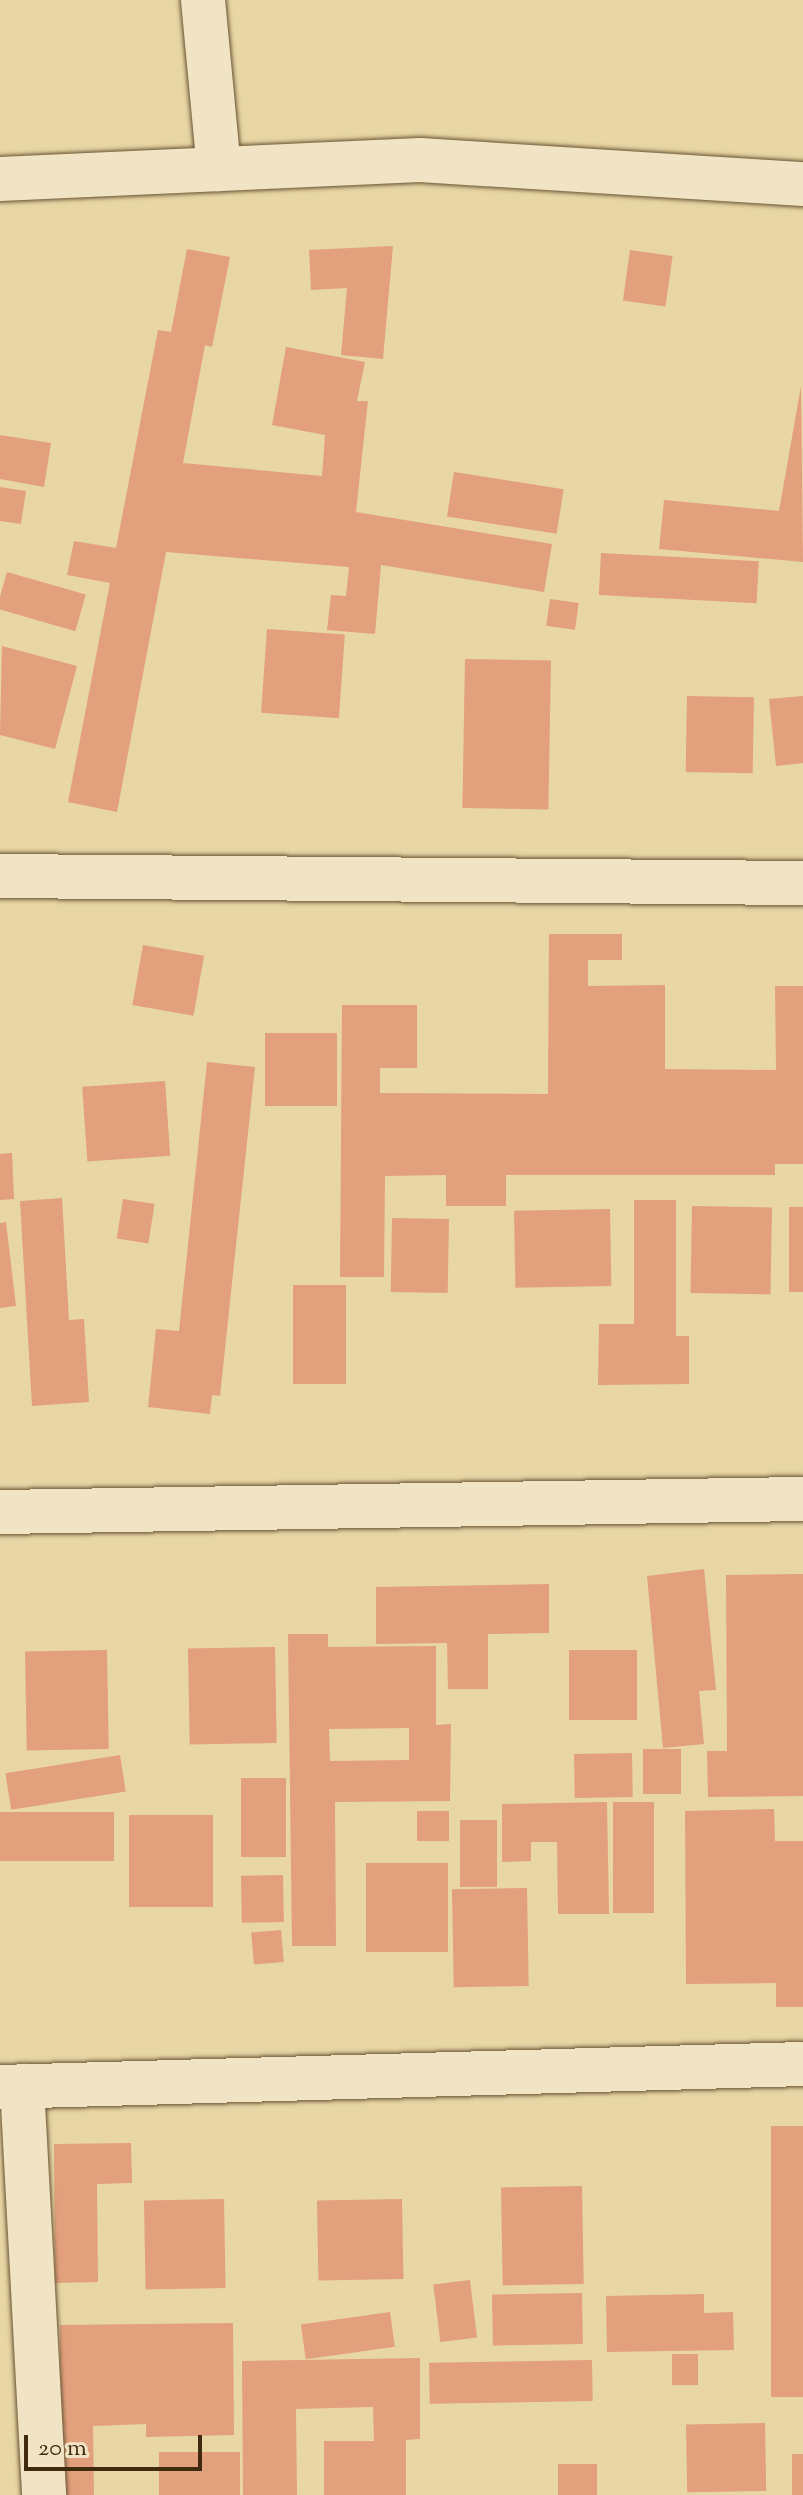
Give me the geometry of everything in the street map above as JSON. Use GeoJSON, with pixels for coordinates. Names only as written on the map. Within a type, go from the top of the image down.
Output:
{"type":"FeatureCollection","features":[{"type":"Feature","properties":{"kind":"street"},"geometry":{"type":"LineString","coordinates":[[203,0],[219,169]]}},
{"type":"Feature","properties":{"kind":"street"},"geometry":{"type":"LineString","coordinates":[[0,179],[420,160],[803,184]]}},
{"type":"Feature","properties":{"kind":"street"},"geometry":{"type":"LineString","coordinates":[[0,876],[803,883]]}},
{"type":"Feature","properties":{"kind":"street"},"geometry":{"type":"LineString","coordinates":[[0,1512],[803,1499]]}},
{"type":"Feature","properties":{"kind":"street"},"geometry":{"type":"LineString","coordinates":[[44,2495],[11,2087],[803,2064]]}},
{"type":"Feature","properties":{"kind":"building"},"geometry":{"type":"Polygon","coordinates":[[[393,246],[383,359],[341,355],[347,288],[311,290],[309,250],[393,246]]]}},
{"type":"Feature","properties":{"kind":"building"},"geometry":{"type":"Polygon","coordinates":[[[187,249],[230,257],[212,347],[205,345],[183,463],[322,476],[325,435],[272,425],[286,347],[365,362],[357,401],[368,401],[356,512],[552,544],[544,592],[381,565],[375,634],[327,630],[331,595],[346,596],[349,567],[166,552],[117,812],[68,802],[110,583],[67,575],[74,541],[116,548],[158,330],[171,332],[187,249]]]}},
{"type":"Feature","properties":{"kind":"building"},"geometry":{"type":"Polygon","coordinates":[[[630,250],[673,256],[665,306],[623,301],[630,250]]]}},
{"type":"Feature","properties":{"kind":"building"},"geometry":{"type":"Polygon","coordinates":[[[801,386],[803,562],[659,549],[664,500],[779,511],[801,386]]]}},
{"type":"Feature","properties":{"kind":"building"},"geometry":{"type":"Polygon","coordinates":[[[0,435],[51,443],[44,487],[0,479],[0,435]]]}},
{"type":"Feature","properties":{"kind":"building"},"geometry":{"type":"Polygon","coordinates":[[[454,472],[564,489],[557,534],[447,516],[454,472]]]}},
{"type":"Feature","properties":{"kind":"building"},"geometry":{"type":"Polygon","coordinates":[[[0,487],[26,491],[21,524],[0,521],[0,487]]]}},
{"type":"Feature","properties":{"kind":"building"},"geometry":{"type":"Polygon","coordinates":[[[601,553],[759,561],[757,603],[599,595],[601,553]]]}},
{"type":"Feature","properties":{"kind":"building"},"geometry":{"type":"Polygon","coordinates":[[[7,572],[86,595],[75,631],[0,610],[0,596],[7,572]]]}},
{"type":"Feature","properties":{"kind":"building"},"geometry":{"type":"Polygon","coordinates":[[[550,599],[579,603],[575,630],[546,626],[550,599]]]}},
{"type":"Feature","properties":{"kind":"building"},"geometry":{"type":"Polygon","coordinates":[[[267,629],[345,634],[339,718],[261,713],[267,629]]]}},
{"type":"Feature","properties":{"kind":"building"},"geometry":{"type":"Polygon","coordinates":[[[2,646],[77,666],[55,749],[0,735],[2,646]]]}},
{"type":"Feature","properties":{"kind":"building"},"geometry":{"type":"Polygon","coordinates":[[[465,659],[551,661],[548,809],[462,808],[465,659]]]}},
{"type":"Feature","properties":{"kind":"building"},"geometry":{"type":"Polygon","coordinates":[[[687,696],[754,697],[753,773],[686,772],[687,696]]]}},
{"type":"Feature","properties":{"kind":"building"},"geometry":{"type":"Polygon","coordinates":[[[803,696],[803,763],[776,766],[769,699],[803,696]]]}},
{"type":"Feature","properties":{"kind":"building"},"geometry":{"type":"Polygon","coordinates":[[[549,934],[622,934],[622,960],[588,960],[588,986],[665,985],[665,1069],[776,1070],[775,986],[803,986],[803,1164],[775,1164],[775,1175],[506,1175],[506,1206],[446,1206],[446,1175],[385,1176],[384,1277],[340,1277],[342,1005],[417,1005],[417,1068],[380,1068],[380,1093],[548,1094],[549,934]]]}},
{"type":"Feature","properties":{"kind":"building"},"geometry":{"type":"Polygon","coordinates":[[[143,945],[204,956],[193,1016],[132,1005],[143,945]]]}},
{"type":"Feature","properties":{"kind":"building"},"geometry":{"type":"Polygon","coordinates":[[[265,1033],[337,1033],[337,1106],[265,1106],[265,1033]]]}},
{"type":"Feature","properties":{"kind":"building"},"geometry":{"type":"Polygon","coordinates":[[[207,1062],[255,1067],[220,1396],[212,1395],[210,1414],[148,1407],[156,1329],[179,1331],[207,1062]]]}},
{"type":"Feature","properties":{"kind":"building"},"geometry":{"type":"Polygon","coordinates":[[[165,1081],[170,1156],[87,1162],[82,1087],[165,1081]]]}},
{"type":"Feature","properties":{"kind":"building"},"geometry":{"type":"Polygon","coordinates":[[[12,1153],[14,1199],[0,1200],[0,1154],[12,1153]]]}},
{"type":"Feature","properties":{"kind":"building"},"geometry":{"type":"Polygon","coordinates":[[[62,1198],[69,1320],[84,1319],[89,1402],[32,1406],[20,1201],[62,1198]]]}},
{"type":"Feature","properties":{"kind":"building"},"geometry":{"type":"Polygon","coordinates":[[[123,1199],[155,1204],[148,1244],[117,1239],[123,1199]]]}},
{"type":"Feature","properties":{"kind":"building"},"geometry":{"type":"Polygon","coordinates":[[[634,1200],[676,1200],[676,1336],[689,1336],[689,1384],[598,1385],[599,1324],[634,1324],[634,1200]]]}},
{"type":"Feature","properties":{"kind":"building"},"geometry":{"type":"Polygon","coordinates":[[[692,1206],[772,1207],[770,1294],[690,1293],[692,1206]]]}},
{"type":"Feature","properties":{"kind":"building"},"geometry":{"type":"Polygon","coordinates":[[[789,1207],[803,1207],[803,1292],[789,1292],[789,1207]]]}},
{"type":"Feature","properties":{"kind":"building"},"geometry":{"type":"Polygon","coordinates":[[[610,1209],[611,1286],[515,1288],[514,1211],[610,1209]]]}},
{"type":"Feature","properties":{"kind":"building"},"geometry":{"type":"Polygon","coordinates":[[[392,1218],[449,1219],[448,1293],[391,1292],[392,1218]]]}},
{"type":"Feature","properties":{"kind":"building"},"geometry":{"type":"Polygon","coordinates":[[[6,1222],[16,1306],[0,1308],[0,1223],[6,1222]]]}},
{"type":"Feature","properties":{"kind":"building"},"geometry":{"type":"Polygon","coordinates":[[[293,1285],[346,1285],[346,1384],[293,1384],[293,1285]]]}},
{"type":"Feature","properties":{"kind":"building"},"geometry":{"type":"Polygon","coordinates":[[[704,1569],[716,1690],[699,1691],[704,1744],[663,1748],[647,1576],[704,1569]]]}},
{"type":"Feature","properties":{"kind":"building"},"geometry":{"type":"Polygon","coordinates":[[[803,1574],[803,1796],[708,1797],[707,1751],[727,1751],[726,1575],[803,1574]]]}},
{"type":"Feature","properties":{"kind":"building"},"geometry":{"type":"Polygon","coordinates":[[[549,1584],[549,1633],[488,1634],[488,1689],[448,1689],[447,1643],[376,1644],[376,1587],[549,1584]]]}},
{"type":"Feature","properties":{"kind":"building"},"geometry":{"type":"Polygon","coordinates":[[[288,1634],[328,1634],[328,1647],[436,1646],[436,1725],[451,1724],[450,1801],[335,1802],[336,1946],[292,1946],[288,1634]],[[409,1728],[329,1729],[330,1761],[409,1760],[409,1728]]]}},
{"type":"Feature","properties":{"kind":"building"},"geometry":{"type":"Polygon","coordinates":[[[275,1647],[277,1743],[190,1745],[188,1649],[275,1647]]]}},
{"type":"Feature","properties":{"kind":"building"},"geometry":{"type":"Polygon","coordinates":[[[107,1650],[109,1749],[27,1750],[25,1651],[107,1650]]]}},
{"type":"Feature","properties":{"kind":"building"},"geometry":{"type":"Polygon","coordinates":[[[569,1650],[637,1650],[637,1720],[569,1720],[569,1650]]]}},
{"type":"Feature","properties":{"kind":"building"},"geometry":{"type":"Polygon","coordinates":[[[643,1749],[681,1749],[681,1794],[643,1794],[643,1749]]]}},
{"type":"Feature","properties":{"kind":"building"},"geometry":{"type":"Polygon","coordinates":[[[632,1753],[633,1797],[575,1798],[574,1754],[632,1753]]]}},
{"type":"Feature","properties":{"kind":"building"},"geometry":{"type":"Polygon","coordinates":[[[120,1755],[126,1792],[11,1810],[5,1773],[120,1755]]]}},
{"type":"Feature","properties":{"kind":"building"},"geometry":{"type":"Polygon","coordinates":[[[241,1778],[286,1778],[286,1857],[241,1857],[241,1778]]]}},
{"type":"Feature","properties":{"kind":"building"},"geometry":{"type":"Polygon","coordinates":[[[607,1802],[609,1914],[558,1914],[557,1842],[531,1842],[531,1861],[502,1862],[502,1804],[607,1802]]]}},
{"type":"Feature","properties":{"kind":"building"},"geometry":{"type":"Polygon","coordinates":[[[613,1802],[654,1802],[654,1913],[613,1913],[613,1802]]]}},
{"type":"Feature","properties":{"kind":"building"},"geometry":{"type":"Polygon","coordinates":[[[774,1809],[775,1841],[803,1841],[803,2007],[776,2007],[776,1983],[686,1984],[685,1811],[774,1809]]]}},
{"type":"Feature","properties":{"kind":"building"},"geometry":{"type":"Polygon","coordinates":[[[417,1811],[449,1811],[449,1841],[417,1841],[417,1811]]]}},
{"type":"Feature","properties":{"kind":"building"},"geometry":{"type":"Polygon","coordinates":[[[0,1812],[114,1812],[114,1861],[0,1861],[0,1812]]]}},
{"type":"Feature","properties":{"kind":"building"},"geometry":{"type":"Polygon","coordinates":[[[129,1815],[213,1815],[213,1907],[129,1907],[129,1815]]]}},
{"type":"Feature","properties":{"kind":"building"},"geometry":{"type":"Polygon","coordinates":[[[460,1820],[497,1820],[497,1887],[460,1887],[460,1820]]]}},
{"type":"Feature","properties":{"kind":"building"},"geometry":{"type":"Polygon","coordinates":[[[366,1863],[448,1863],[448,1952],[366,1952],[366,1863]]]}},
{"type":"Feature","properties":{"kind":"building"},"geometry":{"type":"Polygon","coordinates":[[[283,1875],[284,1922],[242,1923],[241,1876],[283,1875]]]}},
{"type":"Feature","properties":{"kind":"building"},"geometry":{"type":"Polygon","coordinates":[[[527,1888],[529,1986],[454,1987],[452,1889],[527,1888]]]}},
{"type":"Feature","properties":{"kind":"building"},"geometry":{"type":"Polygon","coordinates":[[[281,1930],[284,1962],[254,1964],[251,1933],[281,1930]]]}},
{"type":"Feature","properties":{"kind":"building"},"geometry":{"type":"Polygon","coordinates":[[[771,2126],[803,2126],[803,2397],[771,2397],[771,2126]]]}},
{"type":"Feature","properties":{"kind":"building"},"geometry":{"type":"Polygon","coordinates":[[[131,2143],[132,2183],[97,2184],[98,2282],[55,2283],[54,2144],[131,2143]]]}},
{"type":"Feature","properties":{"kind":"building"},"geometry":{"type":"Polygon","coordinates":[[[582,2186],[584,2284],[503,2285],[501,2187],[582,2186]]]}},
{"type":"Feature","properties":{"kind":"building"},"geometry":{"type":"Polygon","coordinates":[[[224,2199],[226,2288],[146,2289],[144,2200],[224,2199]]]}},
{"type":"Feature","properties":{"kind":"building"},"geometry":{"type":"Polygon","coordinates":[[[402,2199],[403,2279],[318,2280],[317,2200],[402,2199]]]}},
{"type":"Feature","properties":{"kind":"building"},"geometry":{"type":"Polygon","coordinates":[[[470,2280],[477,2338],[440,2342],[433,2285],[470,2280]]]}},
{"type":"Feature","properties":{"kind":"building"},"geometry":{"type":"Polygon","coordinates":[[[582,2293],[583,2344],[493,2346],[492,2295],[582,2293]]]}},
{"type":"Feature","properties":{"kind":"building"},"geometry":{"type":"Polygon","coordinates":[[[704,2294],[704,2313],[733,2312],[734,2350],[607,2352],[606,2296],[704,2294]]]}},
{"type":"Feature","properties":{"kind":"building"},"geometry":{"type":"Polygon","coordinates":[[[390,2312],[395,2347],[306,2359],[301,2325],[390,2312]]]}},
{"type":"Feature","properties":{"kind":"building"},"geometry":{"type":"Polygon","coordinates":[[[233,2323],[234,2435],[146,2437],[146,2424],[93,2426],[94,2495],[61,2495],[60,2325],[233,2323]]]}},
{"type":"Feature","properties":{"kind":"building"},"geometry":{"type":"Polygon","coordinates":[[[672,2354],[698,2354],[698,2385],[672,2385],[672,2354]]]}},
{"type":"Feature","properties":{"kind":"building"},"geometry":{"type":"Polygon","coordinates":[[[420,2358],[420,2439],[406,2440],[406,2495],[324,2495],[324,2441],[374,2441],[373,2407],[296,2409],[297,2495],[243,2495],[242,2361],[420,2358]]]}},
{"type":"Feature","properties":{"kind":"building"},"geometry":{"type":"Polygon","coordinates":[[[592,2360],[593,2401],[430,2404],[429,2363],[592,2360]]]}},
{"type":"Feature","properties":{"kind":"building"},"geometry":{"type":"Polygon","coordinates":[[[765,2423],[766,2491],[687,2492],[686,2424],[765,2423]]]}},
{"type":"Feature","properties":{"kind":"building"},"geometry":{"type":"Polygon","coordinates":[[[159,2452],[240,2452],[240,2495],[159,2495],[159,2452]]]}},
{"type":"Feature","properties":{"kind":"building"},"geometry":{"type":"Polygon","coordinates":[[[792,2454],[803,2454],[803,2495],[792,2495],[792,2454]]]}},
{"type":"Feature","properties":{"kind":"building"},"geometry":{"type":"Polygon","coordinates":[[[558,2464],[597,2464],[597,2495],[558,2495],[558,2464]]]}}]}
